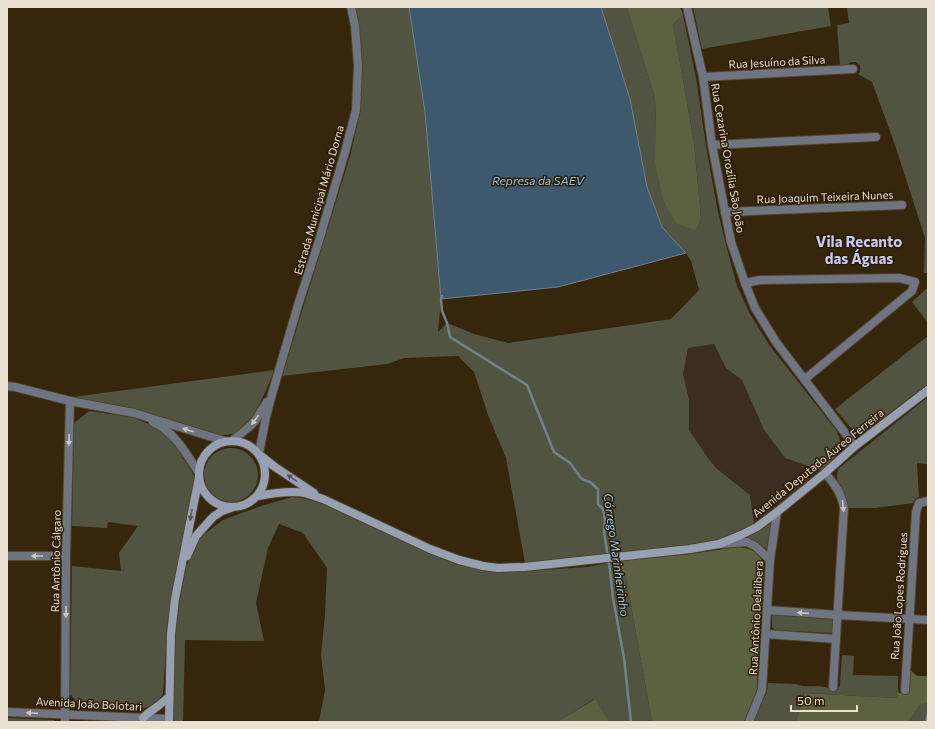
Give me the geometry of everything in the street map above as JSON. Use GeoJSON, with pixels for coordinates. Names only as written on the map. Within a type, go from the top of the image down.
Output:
{"type":"FeatureCollection","features":[{"type":"Feature","properties":{"kind":"main road","name":"Avenida Deputado Áureo Ferreira"},"geometry":{"type":"LineString","coordinates":[[258,496],[289,492],[305,493],[323,499],[430,549],[459,560],[498,568],[690,549],[720,544],[757,527],[825,473],[855,446],[928,390]]}},
{"type":"Feature","properties":{"kind":"main road"},"geometry":{"type":"LineString","coordinates":[[169,720],[171,634],[175,599],[201,462],[210,448],[217,444],[229,441],[242,442],[252,446],[260,455],[266,470],[265,484],[258,496],[247,505],[222,511],[213,517],[196,536],[182,566]]}},
{"type":"Feature","properties":{"kind":"main road","name":"Avenida Deputado Áureo Ferreira"},"geometry":{"type":"LineString","coordinates":[[260,455],[275,467],[323,499]]}},
{"type":"Feature","properties":{"kind":"main road"},"geometry":{"type":"LineString","coordinates":[[199,475],[202,489],[210,499],[221,506],[233,508]]}},
{"type":"Feature","properties":{"kind":"main road"},"geometry":{"type":"LineString","coordinates":[[141,720],[169,697]]}},
{"type":"Feature","properties":{"kind":"street","name":"Estrada Municipal Mário Dorna"},"geometry":{"type":"LineString","coordinates":[[272,394],[318,244],[356,110],[358,66],[355,26],[351,7]]}},
{"type":"Feature","properties":{"kind":"street","name":"Rua Cezarina Orozília São João"},"geometry":{"type":"LineString","coordinates":[[687,7],[703,77],[712,145],[731,242],[745,283],[755,308],[776,342],[855,446]]}},
{"type":"Feature","properties":{"kind":"street","name":"Rua Jesuíno da Silva"},"geometry":{"type":"LineString","coordinates":[[703,77],[853,69]]}},
{"type":"Feature","properties":{"kind":"street"},"geometry":{"type":"LineString","coordinates":[[712,145],[876,137]]}},
{"type":"Feature","properties":{"kind":"street","name":"Rua Joaquim Teixeira Nunes"},"geometry":{"type":"LineString","coordinates":[[725,212],[902,205]]}},
{"type":"Feature","properties":{"kind":"street"},"geometry":{"type":"LineString","coordinates":[[745,283],[760,280],[899,278],[915,282],[912,292],[805,379]]}},
{"type":"Feature","properties":{"kind":"street"},"geometry":{"type":"LineString","coordinates":[[7,386],[70,401],[134,413],[229,441],[249,428],[272,394]]}},
{"type":"Feature","properties":{"kind":"street"},"geometry":{"type":"LineString","coordinates":[[260,455],[266,417],[272,394]]}},
{"type":"Feature","properties":{"kind":"street","name":"Rua Antônio Cálgaro"},"geometry":{"type":"LineString","coordinates":[[65,718],[66,556],[70,401]]}},
{"type":"Feature","properties":{"kind":"street"},"geometry":{"type":"LineString","coordinates":[[134,413],[157,424],[175,438],[199,475]]}},
{"type":"Feature","properties":{"kind":"street"},"geometry":{"type":"LineString","coordinates":[[825,473],[835,485],[842,498],[844,508],[833,687]]}},
{"type":"Feature","properties":{"kind":"street","name":"Rua João Lopes Rodrigues"},"geometry":{"type":"LineString","coordinates":[[904,690],[916,512],[919,503],[928,500]]}},
{"type":"Feature","properties":{"kind":"street","name":"Rua Antônio Delalibera"},"geometry":{"type":"LineString","coordinates":[[749,722],[762,690],[770,560],[777,512]]}},
{"type":"Feature","properties":{"kind":"street"},"geometry":{"type":"LineString","coordinates":[[720,544],[747,542],[755,546],[770,560]]}},
{"type":"Feature","properties":{"kind":"street"},"geometry":{"type":"LineString","coordinates":[[7,556],[66,556]]}},
{"type":"Feature","properties":{"kind":"street"},"geometry":{"type":"LineString","coordinates":[[767,610],[908,620],[928,620]]}},
{"type":"Feature","properties":{"kind":"street"},"geometry":{"type":"LineString","coordinates":[[766,634],[836,639]]}},
{"type":"Feature","properties":{"kind":"street","name":"Avenida João Bolotari"},"geometry":{"type":"LineString","coordinates":[[7,712],[65,718],[169,720]]}},
{"type":"Feature","properties":{"kind":"shaded area"},"geometry":{"type":"Polygon","coordinates":[[[714,344],[726,368],[742,380],[764,430],[785,458],[822,471],[775,509],[754,523],[750,495],[716,468],[689,430],[689,400],[683,374],[688,348],[714,344]]]}},
{"type":"Feature","properties":{"kind":"green space"},"geometry":{"type":"Polygon","coordinates":[[[355,7],[409,7],[425,112],[441,299],[438,332],[447,323],[474,334],[508,343],[671,319],[699,290],[691,261],[686,253],[662,227],[647,187],[630,99],[601,7],[627,7],[655,98],[656,130],[701,218],[694,142],[673,24],[683,15],[696,78],[718,212],[737,286],[750,314],[770,346],[836,430],[841,442],[837,455],[822,471],[785,458],[764,430],[742,380],[726,368],[714,344],[688,348],[683,374],[689,400],[689,430],[716,468],[750,495],[754,523],[739,533],[719,540],[690,546],[525,563],[506,458],[488,415],[474,372],[458,356],[404,358],[387,364],[282,376],[351,153],[360,111],[362,65],[359,24],[355,7]]]}},
{"type":"Feature","properties":{"kind":"green space"},"geometry":{"type":"Polygon","coordinates":[[[627,7],[680,7],[683,15],[673,24],[694,142],[701,218],[695,230],[676,223],[663,200],[655,162],[655,98],[627,7]]]}},
{"type":"Feature","properties":{"kind":"green space"},"geometry":{"type":"Polygon","coordinates":[[[693,7],[828,7],[831,26],[702,49],[693,7]]]}},
{"type":"Feature","properties":{"kind":"green space"},"geometry":{"type":"Polygon","coordinates":[[[847,7],[928,7],[928,273],[924,273],[925,238],[895,145],[872,82],[858,74],[860,72],[860,66],[856,62],[851,62],[846,66],[840,66],[837,25],[849,23],[847,7]]]}},
{"type":"Feature","properties":{"kind":"green space"},"geometry":{"type":"Polygon","coordinates":[[[928,287],[928,323],[912,302],[928,287]]]}},
{"type":"Feature","properties":{"kind":"green space"},"geometry":{"type":"Polygon","coordinates":[[[928,336],[928,384],[863,433],[852,429],[835,409],[928,336]]]}},
{"type":"Feature","properties":{"kind":"green space"},"geometry":{"type":"Polygon","coordinates":[[[274,370],[264,394],[250,420],[239,431],[228,434],[217,435],[135,410],[73,397],[274,370]]]}},
{"type":"Feature","properties":{"kind":"green space"},"geometry":{"type":"Polygon","coordinates":[[[928,397],[928,464],[917,463],[919,497],[915,499],[913,503],[876,508],[848,508],[847,502],[837,481],[838,469],[928,397]]]}},
{"type":"Feature","properties":{"kind":"green space"},"geometry":{"type":"Polygon","coordinates":[[[89,411],[133,417],[155,427],[164,433],[173,443],[194,476],[167,633],[163,694],[156,703],[145,708],[127,711],[82,708],[70,694],[72,566],[121,571],[119,553],[138,526],[108,522],[107,528],[72,526],[74,423],[89,411]]]}},
{"type":"Feature","properties":{"kind":"green space"},"geometry":{"type":"Polygon","coordinates":[[[226,448],[236,448],[246,452],[254,460],[258,470],[258,480],[254,490],[246,498],[236,502],[226,502],[216,498],[208,490],[204,480],[204,470],[208,460],[216,452],[226,448]]]}},
{"type":"Feature","properties":{"kind":"green space"},"geometry":{"type":"Polygon","coordinates":[[[292,497],[321,503],[428,552],[497,572],[588,567],[617,561],[626,578],[652,722],[609,722],[594,699],[557,722],[319,722],[325,690],[321,654],[325,615],[327,568],[303,533],[279,524],[268,548],[256,603],[264,641],[185,640],[183,722],[173,722],[175,635],[186,567],[198,539],[223,520],[261,506],[292,497]]]}},
{"type":"Feature","properties":{"kind":"green space"},"geometry":{"type":"Polygon","coordinates":[[[773,522],[769,545],[766,549],[758,542],[747,538],[749,535],[773,522]]]}},
{"type":"Feature","properties":{"kind":"green space"},"geometry":{"type":"Polygon","coordinates":[[[737,547],[754,551],[764,564],[757,690],[745,722],[652,722],[626,578],[617,561],[691,554],[737,547]]]}},
{"type":"Feature","properties":{"kind":"green space"},"geometry":{"type":"Polygon","coordinates":[[[774,614],[832,618],[835,621],[834,632],[775,630],[772,627],[772,616],[774,614]]]}},
{"type":"Feature","properties":{"kind":"green space"},"geometry":{"type":"Polygon","coordinates":[[[842,655],[854,656],[853,675],[898,676],[898,690],[896,698],[804,693],[796,722],[753,722],[767,692],[768,683],[819,686],[831,690],[837,690],[840,685],[842,655]]]}},
{"type":"Feature","properties":{"kind":"green space"},"geometry":{"type":"Polygon","coordinates":[[[910,670],[917,676],[928,675],[928,703],[920,705],[908,722],[796,722],[804,693],[896,698],[898,690],[899,693],[907,693],[909,688],[910,670]]]}},
{"type":"Feature","properties":{"kind":"green space"},"geometry":{"type":"Polygon","coordinates":[[[595,699],[609,722],[557,722],[595,699]]]}},
{"type":"Feature","properties":{"kind":"green space"},"geometry":{"type":"Polygon","coordinates":[[[928,703],[928,722],[908,722],[920,705],[928,703]]]}},
{"type":"Feature","properties":{"kind":"green space"},"geometry":{"type":"Polygon","coordinates":[[[7,718],[54,720],[56,722],[7,722],[7,718]]]}},
{"type":"Feature","properties":{"kind":"water","name":"Represa da SAEV"},"geometry":{"type":"Polygon","coordinates":[[[409,7],[601,7],[630,99],[647,187],[662,227],[686,253],[558,287],[441,299],[425,112],[409,7]]]}},
{"type":"Feature","properties":{"kind":"waterway","name":"Córrego Marinheirinho"},"geometry":{"type":"LineString","coordinates":[[442,296],[442,311],[447,323],[450,337],[527,385],[554,452],[570,463],[582,479],[590,482],[598,489],[598,504],[603,509],[605,520],[604,532],[613,598],[624,658],[631,722]]}},
{"type":"Feature","properties":{"kind":"waterway"},"geometry":{"type":"LineString","coordinates":[[926,722],[928,714]]}},
{"type":"Feature","properties":{"kind":"district","name":"Vila Recanto das Águas"},"geometry":{"type":"Point","coordinates":[859,250]}}]}
